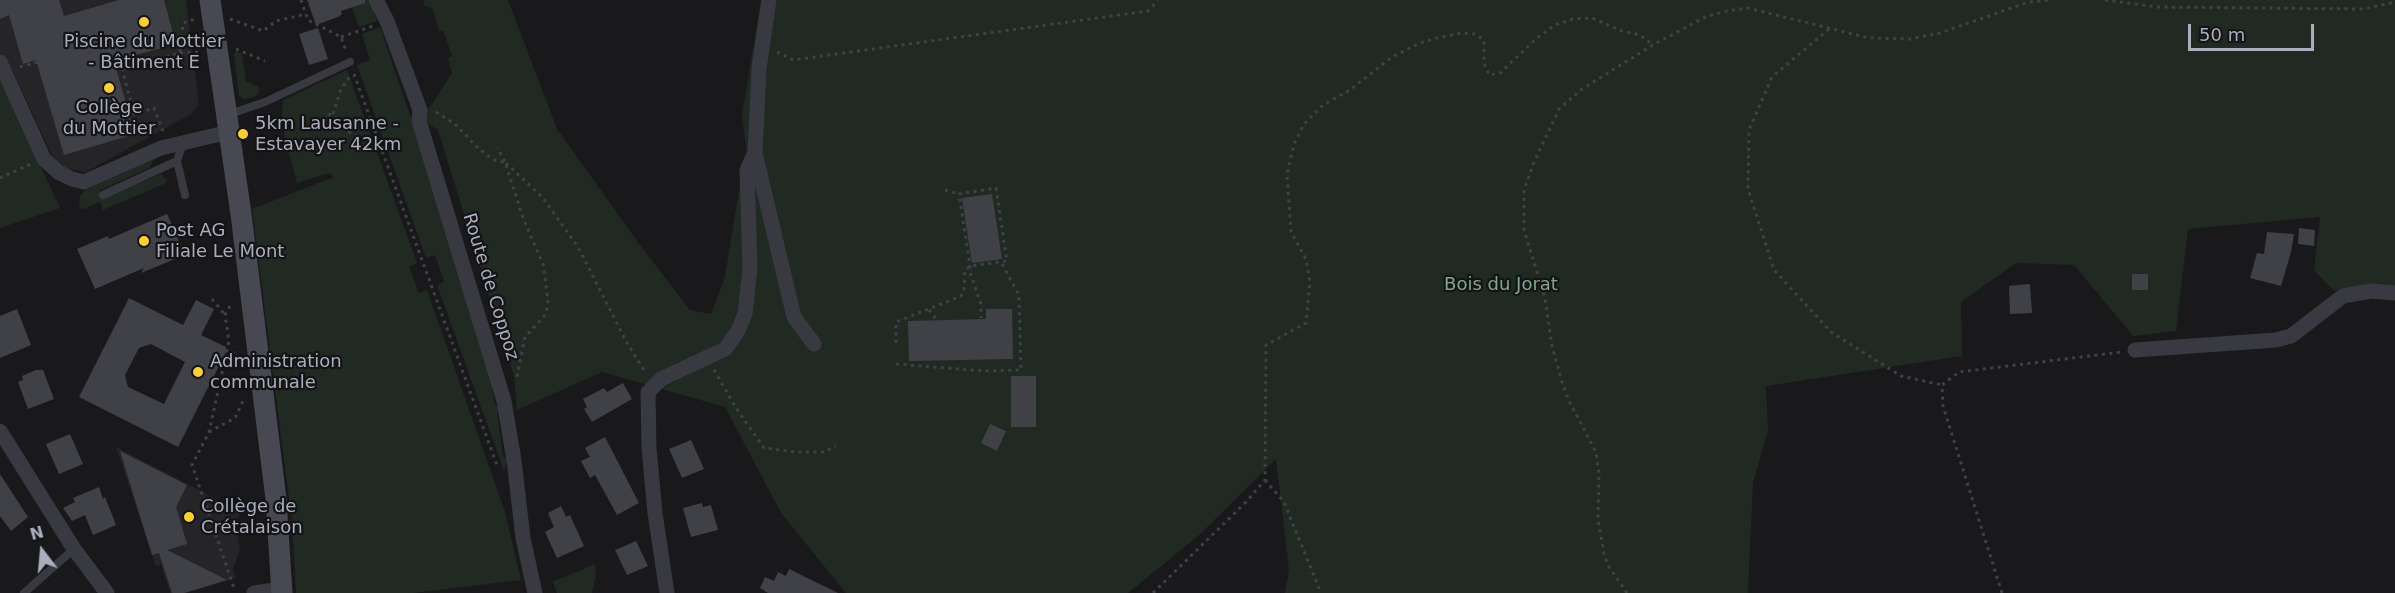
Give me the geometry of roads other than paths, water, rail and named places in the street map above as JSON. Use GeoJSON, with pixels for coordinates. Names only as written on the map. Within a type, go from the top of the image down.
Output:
{"type":"FeatureCollection","features":[{"type":"Feature","properties":{"kind":"main road"},"geometry":{"type":"LineString","coordinates":[[205,9],[227,123],[276,499],[282,591]]}},
{"type":"Feature","properties":{"kind":"street","name":"Route de Coppoz"},"geometry":{"type":"LineString","coordinates":[[376,0],[387,21],[418,106],[419,121],[504,401],[514,460],[523,538],[535,593]]}},
{"type":"Feature","properties":{"kind":"street"},"geometry":{"type":"LineString","coordinates":[[770,0],[759,69],[755,153],[794,317],[814,344]]}},
{"type":"Feature","properties":{"kind":"street"},"geometry":{"type":"LineString","coordinates":[[7,65],[44,159],[58,172],[72,179],[84,182],[161,148],[183,143],[227,123]]}},
{"type":"Feature","properties":{"kind":"street"},"geometry":{"type":"LineString","coordinates":[[667,593],[649,448],[651,388],[725,349],[732,341],[745,314],[750,268],[747,170],[755,153]]}},
{"type":"Feature","properties":{"kind":"street"},"geometry":{"type":"LineString","coordinates":[[2136,350],[2276,340],[2291,336],[2343,296],[2371,291],[2395,293]]}},
{"type":"Feature","properties":{"kind":"street"},"geometry":{"type":"LineString","coordinates":[[0,431],[74,549],[107,593]]}},
{"type":"Feature","properties":{"kind":"street"},"geometry":{"type":"LineString","coordinates":[[254,593],[282,591]]}},
{"type":"Feature","properties":{"kind":"lane"},"geometry":{"type":"LineString","coordinates":[[227,123],[265,102],[350,62]]}},
{"type":"Feature","properties":{"kind":"lane"},"geometry":{"type":"LineString","coordinates":[[183,143],[177,161],[186,195]]}},
{"type":"Feature","properties":{"kind":"lane"},"geometry":{"type":"LineString","coordinates":[[102,195],[177,161]]}},
{"type":"Feature","properties":{"kind":"lane"},"geometry":{"type":"LineString","coordinates":[[24,593],[74,549]]}},
{"type":"Feature","properties":{"kind":"place","name":"Piscine du Mottier - Bâtiment E"},"geometry":{"type":"Point","coordinates":[144,22]}},
{"type":"Feature","properties":{"kind":"place","name":"Collège du Mottier"},"geometry":{"type":"Point","coordinates":[109,88]}},
{"type":"Feature","properties":{"kind":"place","name":"5km Lausanne - Estavayer 42km"},"geometry":{"type":"Point","coordinates":[243,134]}},
{"type":"Feature","properties":{"kind":"place","name":"Post AG Filiale Le Mont"},"geometry":{"type":"Point","coordinates":[144,241]}},
{"type":"Feature","properties":{"kind":"place","name":"Administration communale"},"geometry":{"type":"Point","coordinates":[198,372]}},
{"type":"Feature","properties":{"kind":"place","name":"Collège de Crétalaison"},"geometry":{"type":"Point","coordinates":[189,517]}},
{"type":"Feature","properties":{"kind":"park label","name":"Bois du Jorat"},"geometry":{"type":"Point","coordinates":[1501,285]}}]}
